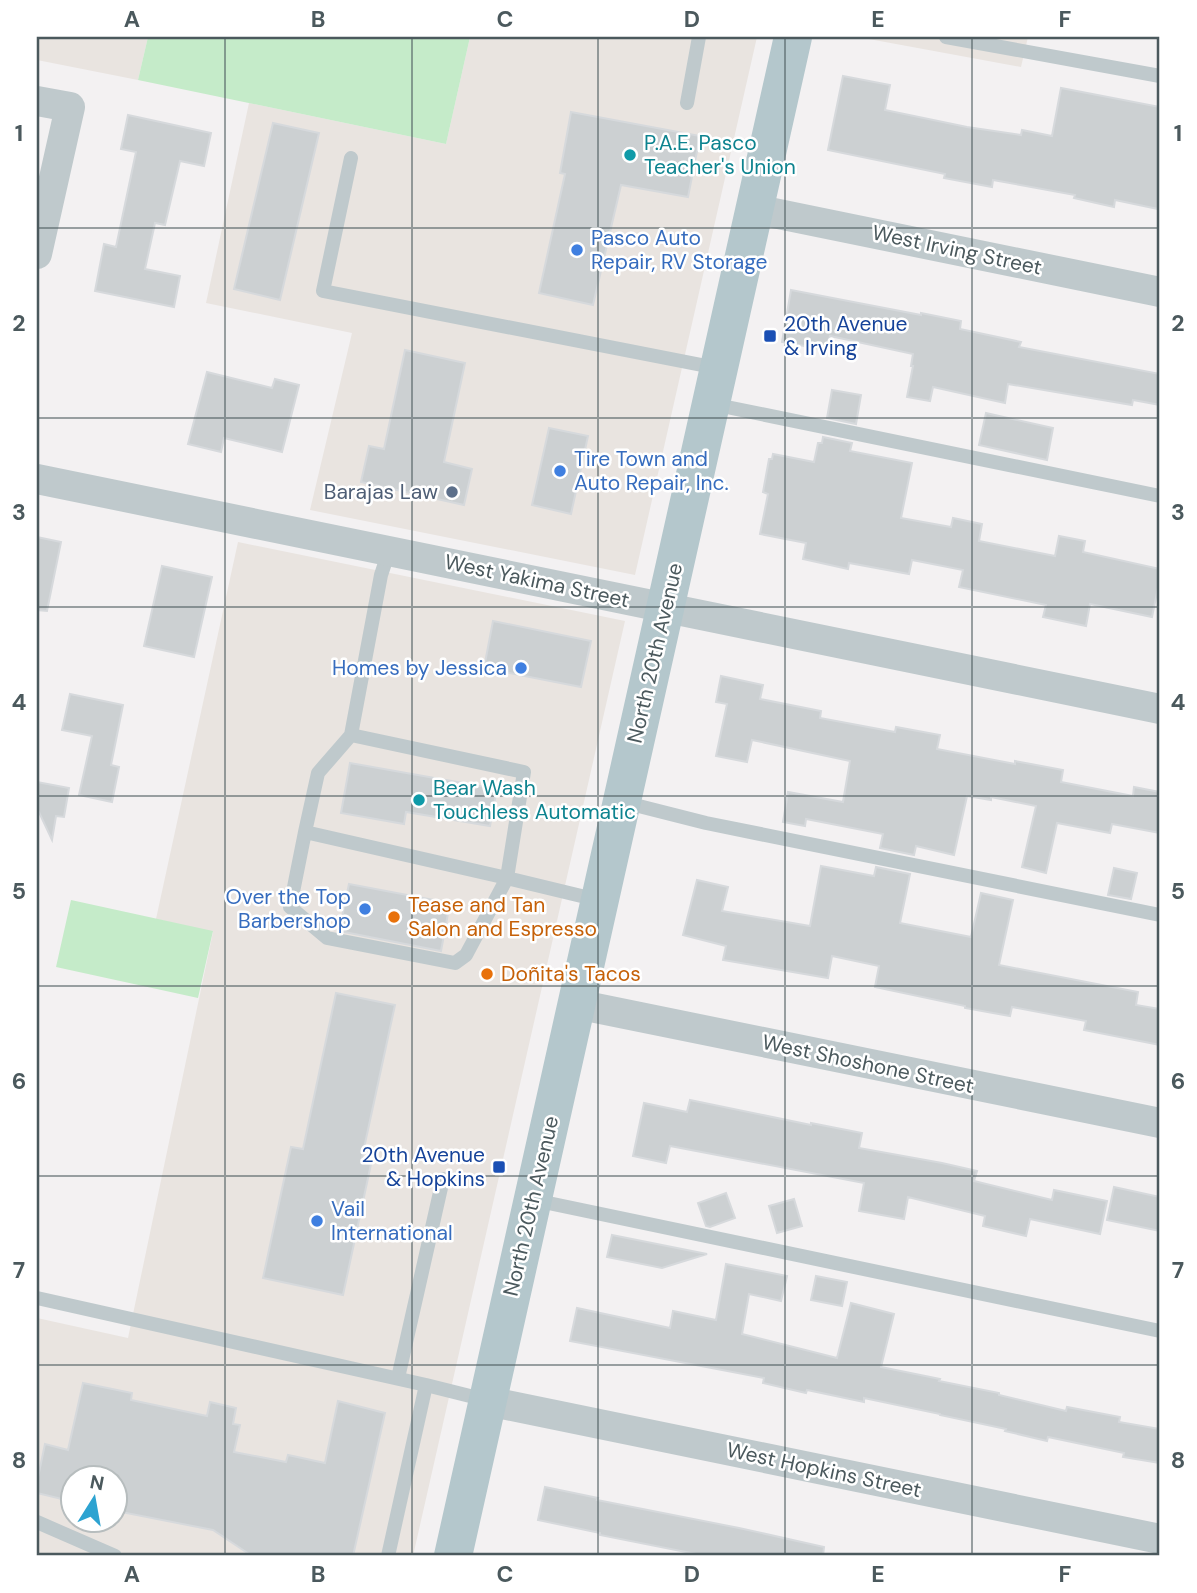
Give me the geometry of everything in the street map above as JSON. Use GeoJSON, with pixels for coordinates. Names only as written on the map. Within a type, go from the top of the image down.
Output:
{"type":"FeatureCollection","features":[{"type":"Feature","properties":{"kind":"main road","name":"North 20th Avenue"},"geometry":{"type":"LineString","coordinates":[[453,1556],[793,37]]}},
{"type":"Feature","properties":{"kind":"street"},"geometry":{"type":"LineString","coordinates":[[37,101],[70,107],[37,254]]}},
{"type":"Feature","properties":{"kind":"street","name":"West Irving Street"},"geometry":{"type":"LineString","coordinates":[[754,209],[1160,292]]}},
{"type":"Feature","properties":{"kind":"street","name":"West Yakima Street"},"geometry":{"type":"LineString","coordinates":[[37,479],[1160,709]]}},
{"type":"Feature","properties":{"kind":"street","name":"West Shoshone Street"},"geometry":{"type":"LineString","coordinates":[[576,1004],[1160,1123]]}},
{"type":"Feature","properties":{"kind":"street","name":"West Hopkins Street"},"geometry":{"type":"LineString","coordinates":[[487,1401],[1160,1539]]}},
{"type":"Feature","properties":{"kind":"lane"},"geometry":{"type":"LineString","coordinates":[[687,103],[699,37]]}},
{"type":"Feature","properties":{"kind":"lane"},"geometry":{"type":"LineString","coordinates":[[946,37],[1160,76]]}},
{"type":"Feature","properties":{"kind":"lane"},"geometry":{"type":"LineString","coordinates":[[351,158],[323,291],[1160,496]]}},
{"type":"Feature","properties":{"kind":"lane"},"geometry":{"type":"LineString","coordinates":[[351,735],[524,772],[507,878],[466,955],[455,963],[327,938],[290,907],[318,773],[351,735],[381,575],[388,551]]}},
{"type":"Feature","properties":{"kind":"lane"},"geometry":{"type":"LineString","coordinates":[[622,802],[706,822],[1160,915]]}},
{"type":"Feature","properties":{"kind":"lane"},"geometry":{"type":"LineString","coordinates":[[305,832],[600,900]]}},
{"type":"Feature","properties":{"kind":"lane"},"geometry":{"type":"LineString","coordinates":[[398,1378],[443,1178]]}},
{"type":"Feature","properties":{"kind":"lane"},"geometry":{"type":"LineString","coordinates":[[532,1200],[1160,1331]]}},
{"type":"Feature","properties":{"kind":"lane"},"geometry":{"type":"LineString","coordinates":[[37,1298],[398,1378],[487,1401]]}},
{"type":"Feature","properties":{"kind":"lane"},"geometry":{"type":"LineString","coordinates":[[388,1556],[426,1385]]}},
{"type":"Feature","properties":{"kind":"lane"},"geometry":{"type":"LineString","coordinates":[[37,1521],[115,1556]]}},
{"type":"Feature","properties":{"kind":"shaded area"},"geometry":{"type":"Polygon","coordinates":[[[37,37],[148,37],[138,80],[37,60],[37,37]]]}},
{"type":"Feature","properties":{"kind":"shaded area"},"geometry":{"type":"Polygon","coordinates":[[[470,37],[757,37],[635,575],[310,510],[352,333],[206,303],[249,103],[446,144],[470,37]]]}},
{"type":"Feature","properties":{"kind":"shaded area"},"geometry":{"type":"Polygon","coordinates":[[[858,37],[1028,37],[1021,67],[858,37]]]}},
{"type":"Feature","properties":{"kind":"shaded area"},"geometry":{"type":"Polygon","coordinates":[[[238,542],[625,621],[413,1556],[37,1556],[37,1318],[128,1338],[213,932],[156,919],[238,542]]]}},
{"type":"Feature","properties":{"kind":"green space"},"geometry":{"type":"Polygon","coordinates":[[[148,37],[470,37],[446,144],[138,80],[148,37]]]}},
{"type":"Feature","properties":{"kind":"green space"},"geometry":{"type":"Polygon","coordinates":[[[71,900],[213,931],[198,998],[56,967],[71,900]]]}},
{"type":"Feature","properties":{"kind":"building"},"geometry":{"type":"Polygon","coordinates":[[[843,76],[890,85],[885,110],[1021,135],[1022,130],[1052,136],[1061,88],[1160,107],[1158,209],[1115,200],[1114,207],[1074,198],[1075,195],[993,180],[992,187],[944,178],[945,174],[828,150],[843,76]]]}},
{"type":"Feature","properties":{"kind":"building"},"geometry":{"type":"Polygon","coordinates":[[[571,112],[700,136],[688,197],[621,185],[593,305],[539,293],[565,174],[560,173],[571,112]]]}},
{"type":"Feature","properties":{"kind":"building"},"geometry":{"type":"Polygon","coordinates":[[[128,115],[211,133],[204,166],[180,161],[165,225],[155,223],[145,269],[180,276],[174,307],[95,291],[104,244],[116,247],[136,152],[121,149],[128,115]]]}},
{"type":"Feature","properties":{"kind":"building"},"geometry":{"type":"Polygon","coordinates":[[[273,123],[319,133],[280,300],[234,289],[273,123]]]}},
{"type":"Feature","properties":{"kind":"building"},"geometry":{"type":"Polygon","coordinates":[[[791,290],[961,321],[960,329],[1021,342],[1019,347],[1160,374],[1160,405],[1133,400],[1132,405],[1008,384],[1005,403],[933,387],[930,401],[907,397],[913,354],[830,336],[827,350],[782,342],[791,290]]]}},
{"type":"Feature","properties":{"kind":"building"},"geometry":{"type":"Polygon","coordinates":[[[405,350],[465,363],[444,462],[472,469],[464,505],[361,482],[369,446],[384,449],[405,350]]]}},
{"type":"Feature","properties":{"kind":"building"},"geometry":{"type":"Polygon","coordinates":[[[207,372],[272,388],[275,379],[299,385],[282,452],[224,438],[221,452],[188,444],[207,372]]]}},
{"type":"Feature","properties":{"kind":"building"},"geometry":{"type":"Polygon","coordinates":[[[832,390],[861,395],[856,424],[827,418],[832,390]]]}},
{"type":"Feature","properties":{"kind":"building"},"geometry":{"type":"Polygon","coordinates":[[[986,413],[1053,428],[1047,460],[979,445],[986,413]]]}},
{"type":"Feature","properties":{"kind":"building","name":"Tire Town and Auto Repair, Inc."},"geometry":{"type":"Polygon","coordinates":[[[549,428],[588,436],[571,514],[532,505],[549,428]]]}},
{"type":"Feature","properties":{"kind":"building"},"geometry":{"type":"Polygon","coordinates":[[[823,437],[852,443],[850,451],[912,463],[901,518],[951,527],[953,518],[982,524],[979,541],[1055,556],[1059,536],[1085,541],[1083,552],[1160,569],[1152,617],[1090,604],[1086,626],[1043,617],[1046,605],[959,587],[963,570],[912,560],[909,574],[849,563],[848,569],[803,559],[806,543],[760,534],[768,494],[763,492],[769,459],[772,459],[773,454],[814,462],[818,443],[822,443],[823,437]]]}},
{"type":"Feature","properties":{"kind":"building"},"geometry":{"type":"Polygon","coordinates":[[[37,537],[61,542],[47,611],[37,610],[37,537]]]}},
{"type":"Feature","properties":{"kind":"building"},"geometry":{"type":"Polygon","coordinates":[[[162,566],[212,577],[194,657],[144,646],[162,566]]]}},
{"type":"Feature","properties":{"kind":"building"},"geometry":{"type":"Polygon","coordinates":[[[493,621],[591,641],[581,687],[484,668],[493,621]]]}},
{"type":"Feature","properties":{"kind":"building"},"geometry":{"type":"Polygon","coordinates":[[[721,676],[763,685],[760,699],[821,711],[820,718],[895,732],[896,727],[940,735],[937,749],[1063,770],[1061,782],[1133,796],[1134,787],[1160,792],[1160,833],[1112,824],[1110,833],[1057,823],[1046,873],[1022,867],[1036,806],[991,797],[991,800],[967,796],[954,855],[916,846],[914,855],[880,848],[883,834],[806,819],[805,826],[783,822],[788,792],[843,802],[850,761],[752,740],[747,762],[716,756],[727,704],[716,702],[721,676]]]}},
{"type":"Feature","properties":{"kind":"building"},"geometry":{"type":"Polygon","coordinates":[[[70,694],[123,705],[111,765],[119,767],[112,802],[79,795],[92,736],[62,730],[70,694]]]}},
{"type":"Feature","properties":{"kind":"building","name":"Bear Wash Touchless Automatic"},"geometry":{"type":"Polygon","coordinates":[[[350,763],[497,789],[490,826],[406,812],[404,824],[341,813],[350,763]]]}},
{"type":"Feature","properties":{"kind":"building"},"geometry":{"type":"Polygon","coordinates":[[[37,782],[69,788],[64,817],[56,816],[52,840],[37,808],[37,782]]]}},
{"type":"Feature","properties":{"kind":"building"},"geometry":{"type":"Polygon","coordinates":[[[821,866],[874,876],[876,867],[910,874],[900,923],[971,937],[981,893],[1013,900],[999,965],[1138,992],[1136,1005],[1160,1009],[1160,1045],[1084,1030],[1086,1021],[1012,1007],[1010,1016],[875,987],[879,966],[832,956],[828,978],[723,960],[726,946],[683,935],[697,880],[728,887],[722,911],[810,926],[821,866]]]}},
{"type":"Feature","properties":{"kind":"building"},"geometry":{"type":"Polygon","coordinates":[[[1114,868],[1137,873],[1131,899],[1108,895],[1114,868]]]}},
{"type":"Feature","properties":{"kind":"building"},"geometry":{"type":"Polygon","coordinates":[[[349,884],[450,903],[441,951],[339,931],[349,884]]]}},
{"type":"Feature","properties":{"kind":"building"},"geometry":{"type":"Polygon","coordinates":[[[336,993],[395,1005],[361,1162],[371,1164],[343,1295],[263,1278],[291,1147],[303,1149],[336,993]]]}},
{"type":"Feature","properties":{"kind":"building"},"geometry":{"type":"Polygon","coordinates":[[[690,1100],[862,1133],[859,1148],[977,1171],[974,1181],[1052,1200],[1054,1190],[1107,1201],[1100,1234],[1030,1219],[1026,1236],[983,1226],[985,1216],[908,1197],[904,1219],[859,1211],[864,1183],[670,1146],[666,1163],[633,1156],[644,1103],[687,1112],[690,1100]]]}},
{"type":"Feature","properties":{"kind":"building"},"geometry":{"type":"Polygon","coordinates":[[[1114,1187],[1160,1197],[1160,1231],[1107,1220],[1114,1187]]]}},
{"type":"Feature","properties":{"kind":"building"},"geometry":{"type":"Polygon","coordinates":[[[726,1193],[735,1218],[706,1226],[698,1203],[726,1193]]]}},
{"type":"Feature","properties":{"kind":"building"},"geometry":{"type":"Polygon","coordinates":[[[794,1199],[802,1226],[777,1233],[769,1206],[794,1199]]]}},
{"type":"Feature","properties":{"kind":"building"},"geometry":{"type":"Polygon","coordinates":[[[612,1235],[707,1254],[662,1268],[607,1257],[612,1235]]]}},
{"type":"Feature","properties":{"kind":"building"},"geometry":{"type":"Polygon","coordinates":[[[726,1264],[787,1276],[781,1301],[749,1294],[742,1334],[837,1358],[851,1303],[894,1314],[881,1367],[1066,1411],[1067,1407],[1120,1417],[1119,1422],[1160,1429],[1160,1463],[1123,1457],[1124,1453],[1048,1437],[1047,1441],[1005,1431],[1006,1429],[864,1398],[864,1402],[807,1390],[806,1393],[763,1383],[764,1378],[570,1341],[577,1308],[670,1328],[673,1311],[716,1320],[726,1264]]]}},
{"type":"Feature","properties":{"kind":"building"},"geometry":{"type":"Polygon","coordinates":[[[816,1276],[847,1282],[842,1306],[811,1300],[816,1276]]]}},
{"type":"Feature","properties":{"kind":"building"},"geometry":{"type":"Polygon","coordinates":[[[83,1383],[132,1393],[131,1400],[207,1416],[210,1402],[236,1408],[233,1424],[240,1425],[234,1452],[286,1462],[288,1455],[325,1463],[338,1401],[385,1413],[353,1556],[252,1556],[213,1530],[130,1514],[130,1464],[60,1464],[60,1499],[37,1493],[45,1444],[68,1450],[83,1383]]]}},
{"type":"Feature","properties":{"kind":"building"},"geometry":{"type":"Polygon","coordinates":[[[545,1487],[824,1547],[823,1556],[706,1556],[538,1520],[545,1487]]]}},
{"type":"Feature","properties":{"kind":"place","name":"P.A.E. Pasco Teacher's Union"},"geometry":{"type":"Point","coordinates":[630,155]}},
{"type":"Feature","properties":{"kind":"place","name":"Pasco Auto Repair, RV Storage"},"geometry":{"type":"Point","coordinates":[577,250]}},
{"type":"Feature","properties":{"kind":"place","name":"20th Avenue & Irving"},"geometry":{"type":"Point","coordinates":[770,336]}},
{"type":"Feature","properties":{"kind":"place","name":"Tire Town and Auto Repair, Inc."},"geometry":{"type":"Point","coordinates":[560,471]}},
{"type":"Feature","properties":{"kind":"place","name":"Barajas Law"},"geometry":{"type":"Point","coordinates":[452,492]}},
{"type":"Feature","properties":{"kind":"place","name":"Homes by Jessica"},"geometry":{"type":"Point","coordinates":[521,668]}},
{"type":"Feature","properties":{"kind":"place","name":"Bear Wash Touchless Automatic"},"geometry":{"type":"Point","coordinates":[419,800]}},
{"type":"Feature","properties":{"kind":"place","name":"Over the Top Barbershop"},"geometry":{"type":"Point","coordinates":[365,909]}},
{"type":"Feature","properties":{"kind":"place","name":"Tease and Tan Salon and Espresso"},"geometry":{"type":"Point","coordinates":[394,917]}},
{"type":"Feature","properties":{"kind":"place","name":"Doñita's Tacos"},"geometry":{"type":"Point","coordinates":[487,974]}},
{"type":"Feature","properties":{"kind":"place","name":"20th Avenue & Hopkins"},"geometry":{"type":"Point","coordinates":[499,1167]}},
{"type":"Feature","properties":{"kind":"place","name":"Vail International"},"geometry":{"type":"Point","coordinates":[317,1221]}}]}
